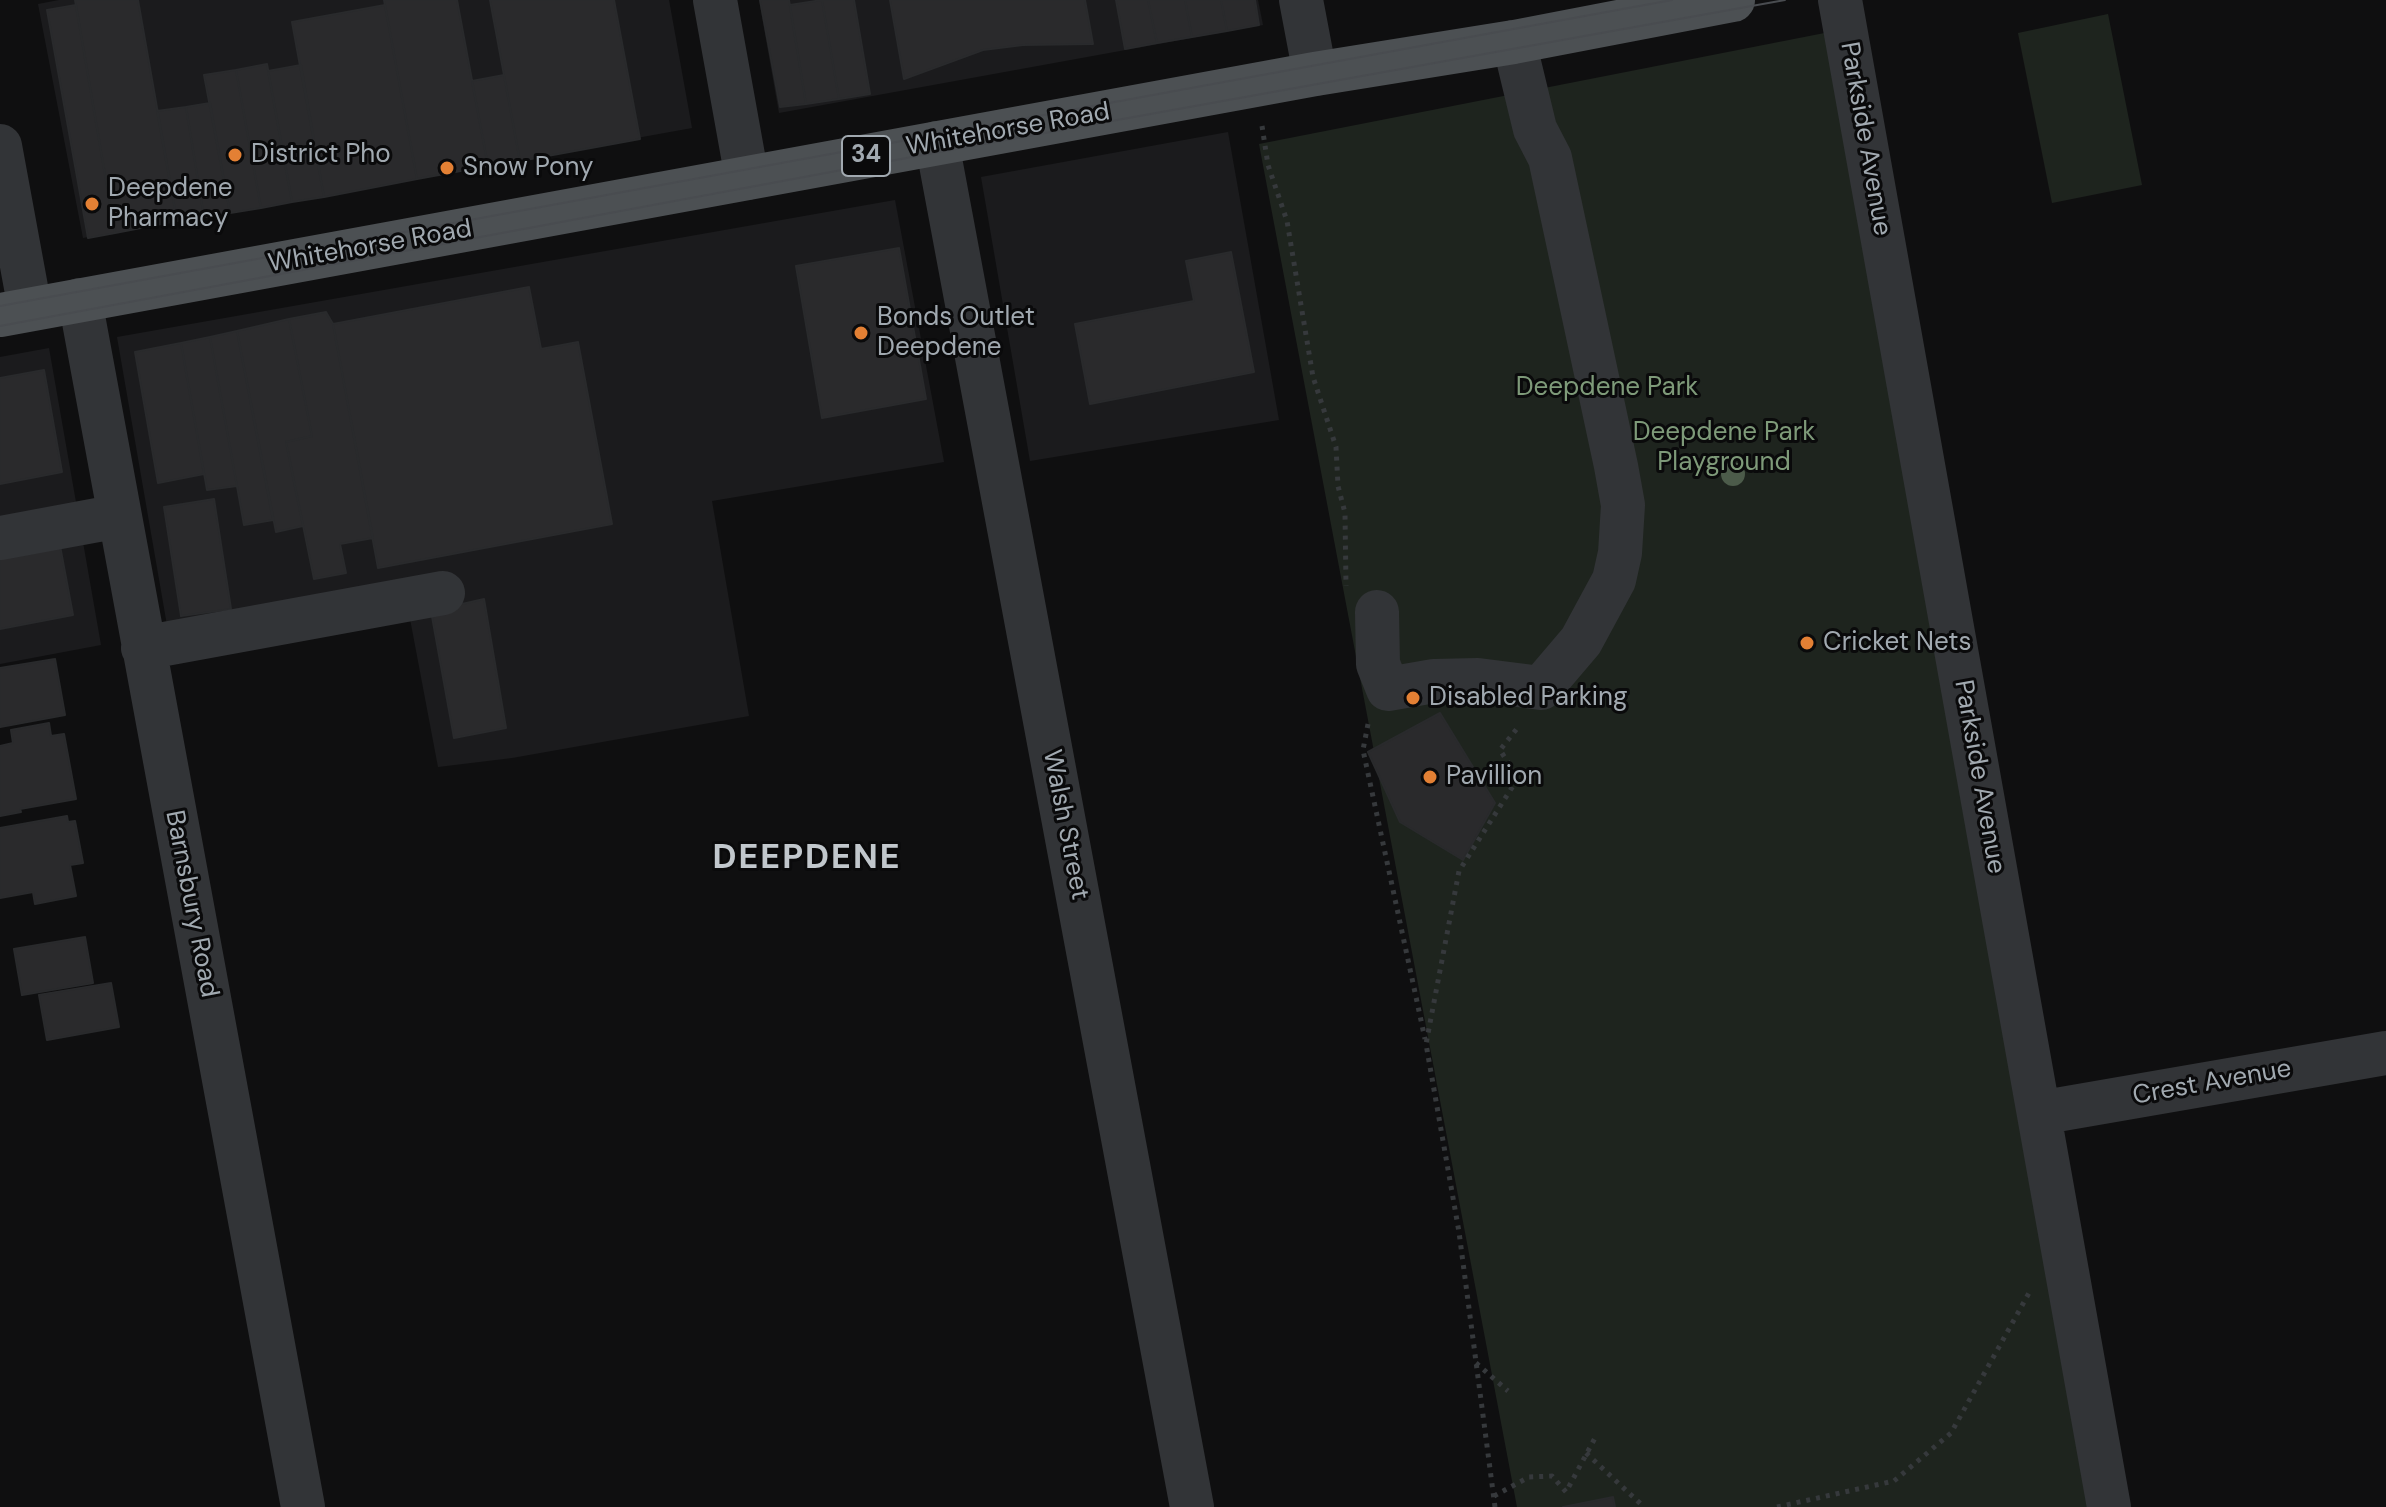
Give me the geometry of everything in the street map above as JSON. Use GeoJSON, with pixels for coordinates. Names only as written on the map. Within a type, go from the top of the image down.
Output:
{"type":"FeatureCollection","features":[{"type":"Feature","properties":{"kind":"main road","name":"Whitehorse Road"},"geometry":{"type":"LineString","coordinates":[[15,312],[1733,0]]}},
{"type":"Feature","properties":{"kind":"street"},"geometry":{"type":"LineString","coordinates":[[715,0],[747,178]]}},
{"type":"Feature","properties":{"kind":"street"},"geometry":{"type":"LineString","coordinates":[[1301,0],[1315,74]]}},
{"type":"Feature","properties":{"kind":"street","name":"Parkside Avenue"},"geometry":{"type":"LineString","coordinates":[[1840,0],[2109,1507]]}},
{"type":"Feature","properties":{"kind":"street"},"geometry":{"type":"LineString","coordinates":[[1377,612],[1378,664],[1388,689],[1434,681],[1478,680],[1541,688],[1581,641],[1614,580],[1620,553],[1623,505],[1616,466],[1550,158],[1535,129],[1514,42]]}},
{"type":"Feature","properties":{"kind":"street","name":"Walsh Street"},"geometry":{"type":"LineString","coordinates":[[937,143],[1192,1507]]}},
{"type":"Feature","properties":{"kind":"street"},"geometry":{"type":"LineString","coordinates":[[0,146],[15,312]]}},
{"type":"Feature","properties":{"kind":"street","name":"Barnsbury Road"},"geometry":{"type":"LineString","coordinates":[[80,300],[303,1507]]}},
{"type":"Feature","properties":{"kind":"street"},"geometry":{"type":"LineString","coordinates":[[0,538],[119,516]]}},
{"type":"Feature","properties":{"kind":"street"},"geometry":{"type":"LineString","coordinates":[[143,648],[443,593]]}},
{"type":"Feature","properties":{"kind":"street","name":"Crest Avenue"},"geometry":{"type":"LineString","coordinates":[[2039,1113],[2386,1053]]}},
{"type":"Feature","properties":{"kind":"path"},"geometry":{"type":"LineString","coordinates":[[1254,85],[1268,165],[1287,221],[1313,377],[1336,447],[1338,486],[1345,513],[1346,587],[1377,612]]}},
{"type":"Feature","properties":{"kind":"path"},"geometry":{"type":"LineString","coordinates":[[1378,664],[1363,750],[1426,1044],[1459,1232],[1495,1507]]}},
{"type":"Feature","properties":{"kind":"path"},"geometry":{"type":"LineString","coordinates":[[1426,1044],[1459,871],[1518,778],[1509,764]]}},
{"type":"Feature","properties":{"kind":"path"},"geometry":{"type":"LineString","coordinates":[[1777,1507],[1894,1481],[1951,1433],[2033,1286]]}},
{"type":"Feature","properties":{"kind":"path"},"geometry":{"type":"LineString","coordinates":[[1476,1363],[1508,1391]]}},
{"type":"Feature","properties":{"kind":"path"},"geometry":{"type":"LineString","coordinates":[[1494,1496],[1529,1477],[1552,1476],[1566,1492],[1595,1438]]}},
{"type":"Feature","properties":{"kind":"path"},"geometry":{"type":"LineString","coordinates":[[1586,1453],[1644,1507]]}},
{"type":"Feature","properties":{"kind":"shaded area"},"geometry":{"type":"Polygon","coordinates":[[[59,0],[669,0],[692,128],[83,238],[38,4],[59,0]]]}},
{"type":"Feature","properties":{"kind":"shaded area"},"geometry":{"type":"Polygon","coordinates":[[[759,0],[1258,0],[1263,25],[779,113],[759,0]]]}},
{"type":"Feature","properties":{"kind":"shaded area"},"geometry":{"type":"Polygon","coordinates":[[[1228,132],[1279,420],[1030,461],[981,177],[1228,132]]]}},
{"type":"Feature","properties":{"kind":"shaded area"},"geometry":{"type":"Polygon","coordinates":[[[895,200],[944,462],[712,501],[749,716],[512,758],[438,767],[404,587],[168,631],[117,337],[895,200]]]}},
{"type":"Feature","properties":{"kind":"shaded area"},"geometry":{"type":"Polygon","coordinates":[[[49,348],[101,645],[0,664],[0,357],[49,348]]]}},
{"type":"Feature","properties":{"kind":"green space"},"geometry":{"type":"Polygon","coordinates":[[[2108,14],[2142,185],[2052,203],[2018,33],[2108,14]]]}},
{"type":"Feature","properties":{"kind":"green space","name":"Deepdene Park"},"geometry":{"type":"Polygon","coordinates":[[[1845,29],[2109,1507],[1517,1507],[1259,144],[1845,29]]]}},
{"type":"Feature","properties":{"kind":"building"},"geometry":{"type":"Polygon","coordinates":[[[75,0],[138,0],[177,221],[115,233],[75,0]]]}},
{"type":"Feature","properties":{"kind":"building"},"geometry":{"type":"Polygon","coordinates":[[[384,0],[457,0],[488,166],[417,179],[384,0]]]}},
{"type":"Feature","properties":{"kind":"building"},"geometry":{"type":"Polygon","coordinates":[[[490,0],[614,0],[640,139],[520,161],[490,0]]]}},
{"type":"Feature","properties":{"kind":"building"},"geometry":{"type":"Polygon","coordinates":[[[760,0],[789,0],[806,104],[780,107],[760,0]]]}},
{"type":"Feature","properties":{"kind":"building"},"geometry":{"type":"Polygon","coordinates":[[[822,0],[839,99],[806,104],[790,5],[822,0]]]}},
{"type":"Feature","properties":{"kind":"building"},"geometry":{"type":"Polygon","coordinates":[[[822,0],[854,0],[870,94],[839,99],[822,0]]]}},
{"type":"Feature","properties":{"kind":"building"},"geometry":{"type":"Polygon","coordinates":[[[890,0],[1085,0],[1093,44],[1023,45],[983,50],[904,79],[890,0]]]}},
{"type":"Feature","properties":{"kind":"building"},"geometry":{"type":"Polygon","coordinates":[[[1116,0],[1148,0],[1157,43],[1125,49],[1116,0]]]}},
{"type":"Feature","properties":{"kind":"building"},"geometry":{"type":"Polygon","coordinates":[[[1148,0],[1185,0],[1192,37],[1157,43],[1148,0]]]}},
{"type":"Feature","properties":{"kind":"building"},"geometry":{"type":"Polygon","coordinates":[[[1185,0],[1221,0],[1227,31],[1192,37],[1185,0]]]}},
{"type":"Feature","properties":{"kind":"building"},"geometry":{"type":"Polygon","coordinates":[[[1221,0],[1255,0],[1259,25],[1227,31],[1221,0]]]}},
{"type":"Feature","properties":{"kind":"building"},"geometry":{"type":"Polygon","coordinates":[[[76,5],[115,233],[88,238],[47,10],[76,5]]]}},
{"type":"Feature","properties":{"kind":"building"},"geometry":{"type":"Polygon","coordinates":[[[385,5],[417,179],[324,197],[292,22],[385,5]]]}},
{"type":"Feature","properties":{"kind":"building"},"geometry":{"type":"Polygon","coordinates":[[[267,64],[292,202],[261,208],[236,70],[267,64]]]}},
{"type":"Feature","properties":{"kind":"building"},"geometry":{"type":"Polygon","coordinates":[[[301,65],[324,197],[292,202],[268,71],[301,65]]]}},
{"type":"Feature","properties":{"kind":"building","name":"District Pho"},"geometry":{"type":"Polygon","coordinates":[[[236,70],[261,208],[230,213],[204,75],[236,70]]]}},
{"type":"Feature","properties":{"kind":"building"},"geometry":{"type":"Polygon","coordinates":[[[504,75],[520,161],[488,166],[472,81],[504,75]]]}},
{"type":"Feature","properties":{"kind":"building"},"geometry":{"type":"Polygon","coordinates":[[[210,103],[230,213],[204,217],[186,107],[210,103]]]}},
{"type":"Feature","properties":{"kind":"building"},"geometry":{"type":"Polygon","coordinates":[[[186,107],[204,217],[177,221],[157,111],[186,107]]]}},
{"type":"Feature","properties":{"kind":"building","name":"Bonds Outlet Deepdene"},"geometry":{"type":"Polygon","coordinates":[[[899,248],[926,399],[822,418],[796,266],[899,248]]]}},
{"type":"Feature","properties":{"kind":"building"},"geometry":{"type":"Polygon","coordinates":[[[1231,252],[1254,372],[1090,404],[1075,324],[1194,301],[1186,261],[1231,252]]]}},
{"type":"Feature","properties":{"kind":"building"},"geometry":{"type":"Polygon","coordinates":[[[529,287],[541,349],[578,342],[612,524],[378,568],[333,324],[529,287]]]}},
{"type":"Feature","properties":{"kind":"building"},"geometry":{"type":"Polygon","coordinates":[[[326,312],[333,324],[373,538],[340,544],[346,573],[314,579],[286,442],[312,436],[289,319],[326,312]]]}},
{"type":"Feature","properties":{"kind":"building"},"geometry":{"type":"Polygon","coordinates":[[[289,319],[312,436],[286,442],[303,526],[276,532],[237,331],[289,319]]]}},
{"type":"Feature","properties":{"kind":"building"},"geometry":{"type":"Polygon","coordinates":[[[237,331],[273,520],[244,525],[210,337],[237,331]]]}},
{"type":"Feature","properties":{"kind":"building"},"geometry":{"type":"Polygon","coordinates":[[[210,337],[237,486],[207,490],[181,343],[210,337]]]}},
{"type":"Feature","properties":{"kind":"building"},"geometry":{"type":"Polygon","coordinates":[[[181,343],[204,474],[158,483],[135,352],[181,343]]]}},
{"type":"Feature","properties":{"kind":"building"},"geometry":{"type":"Polygon","coordinates":[[[44,370],[62,472],[0,484],[0,378],[44,370]]]}},
{"type":"Feature","properties":{"kind":"building"},"geometry":{"type":"Polygon","coordinates":[[[214,499],[231,609],[181,616],[164,507],[214,499]]]}},
{"type":"Feature","properties":{"kind":"building"},"geometry":{"type":"Polygon","coordinates":[[[58,535],[73,615],[0,629],[0,546],[58,535]]]}},
{"type":"Feature","properties":{"kind":"building"},"geometry":{"type":"Polygon","coordinates":[[[484,599],[506,728],[454,738],[431,611],[484,599]]]}},
{"type":"Feature","properties":{"kind":"building"},"geometry":{"type":"Polygon","coordinates":[[[55,659],[65,715],[0,727],[0,668],[55,659]]]}},
{"type":"Feature","properties":{"kind":"building","name":"Pavillion"},"geometry":{"type":"Polygon","coordinates":[[[1440,713],[1495,803],[1463,860],[1400,822],[1368,752],[1440,713]]]}},
{"type":"Feature","properties":{"kind":"building"},"geometry":{"type":"Polygon","coordinates":[[[49,723],[51,736],[64,734],[76,799],[20,809],[21,812],[0,816],[0,746],[13,743],[11,730],[49,723]]]}},
{"type":"Feature","properties":{"kind":"building"},"geometry":{"type":"Polygon","coordinates":[[[67,816],[68,822],[75,821],[83,863],[70,865],[76,896],[35,904],[33,892],[0,898],[0,828],[67,816]]]}},
{"type":"Feature","properties":{"kind":"building"},"geometry":{"type":"Polygon","coordinates":[[[85,937],[93,983],[22,995],[14,949],[85,937]]]}},
{"type":"Feature","properties":{"kind":"building"},"geometry":{"type":"Polygon","coordinates":[[[111,983],[119,1027],[47,1040],[39,995],[111,983]]]}},
{"type":"Feature","properties":{"kind":"building"},"geometry":{"type":"Polygon","coordinates":[[[1613,1497],[1615,1507],[1563,1507],[1613,1497]]]}},
{"type":"Feature","properties":{"kind":"tram line"},"geometry":{"type":"LineString","coordinates":[[0,306],[1672,0]]}},
{"type":"Feature","properties":{"kind":"tram line"},"geometry":{"type":"LineString","coordinates":[[0,326],[939,152],[1785,0]]}},
{"type":"Feature","properties":{"kind":"place","name":"District Pho"},"geometry":{"type":"Point","coordinates":[235,155]}},
{"type":"Feature","properties":{"kind":"place","name":"Snow Pony"},"geometry":{"type":"Point","coordinates":[447,168]}},
{"type":"Feature","properties":{"kind":"place","name":"Deepdene Pharmacy"},"geometry":{"type":"Point","coordinates":[92,204]}},
{"type":"Feature","properties":{"kind":"place","name":"Bonds Outlet Deepdene"},"geometry":{"type":"Point","coordinates":[861,333]}},
{"type":"Feature","properties":{"kind":"place","name":"Cricket Nets"},"geometry":{"type":"Point","coordinates":[1807,643]}},
{"type":"Feature","properties":{"kind":"place","name":"Disabled Parking"},"geometry":{"type":"Point","coordinates":[1413,698]}},
{"type":"Feature","properties":{"kind":"place","name":"Pavillion"},"geometry":{"type":"Point","coordinates":[1430,777]}},
{"type":"Feature","properties":{"kind":"district","name":"DEEPDENE"},"geometry":{"type":"Point","coordinates":[807,859]}},
{"type":"Feature","properties":{"kind":"park label","name":"Deepdene Park Playground"},"geometry":{"type":"Point","coordinates":[1724,448]}}]}
